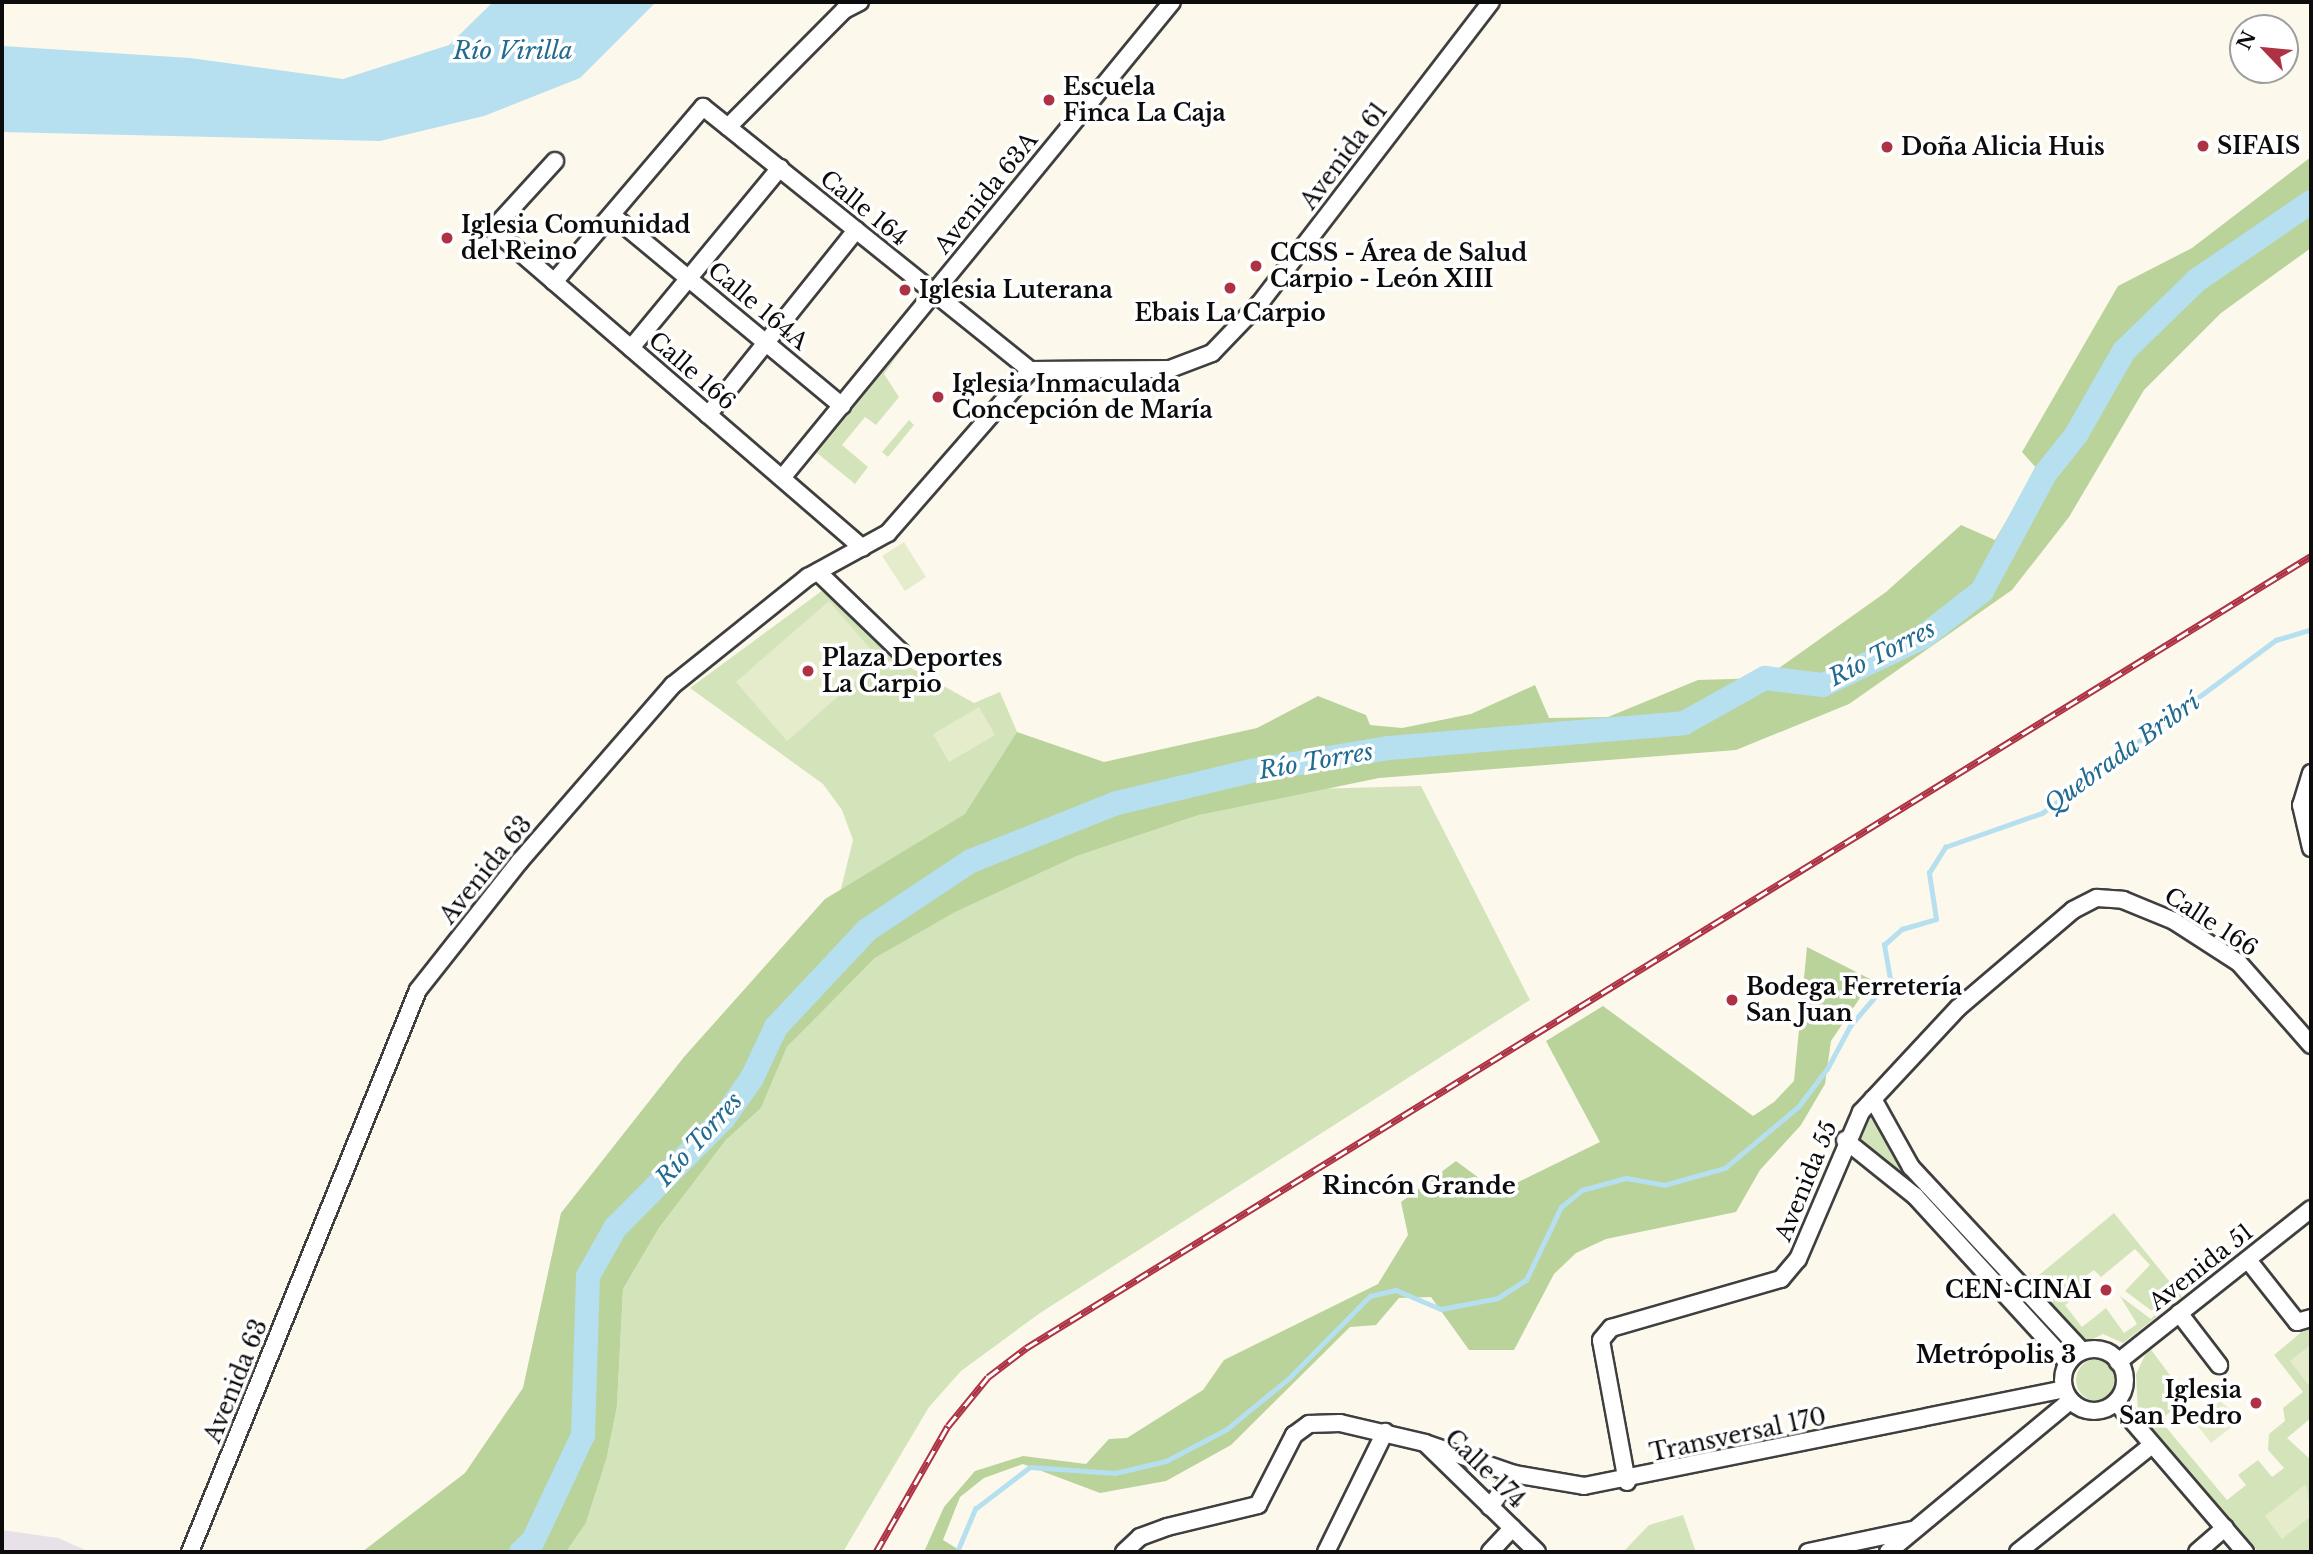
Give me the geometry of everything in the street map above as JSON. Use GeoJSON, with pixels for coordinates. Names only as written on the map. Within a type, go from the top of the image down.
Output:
{"type":"FeatureCollection","features":[{"type":"Feature","properties":{"kind":"street"},"geometry":{"type":"LineString","coordinates":[[728,127],[844,10],[860,2]]}},
{"type":"Feature","properties":{"kind":"street","name":"Avenida 63A"},"geometry":{"type":"LineString","coordinates":[[782,478],[1172,2]]}},
{"type":"Feature","properties":{"kind":"street","name":"Avenida 61"},"geometry":{"type":"LineString","coordinates":[[1030,370],[1170,369],[1195,364],[1231,335],[1491,2]]}},
{"type":"Feature","properties":{"kind":"street","name":"Calle 164"},"geometry":{"type":"LineString","coordinates":[[611,215],[703,107],[1030,370]]}},
{"type":"Feature","properties":{"kind":"street","name":"Calle 166"},"geometry":{"type":"LineString","coordinates":[[555,161],[493,229],[862,548]]}},
{"type":"Feature","properties":{"kind":"street"},"geometry":{"type":"LineString","coordinates":[[631,348],[780,169]]}},
{"type":"Feature","properties":{"kind":"street"},"geometry":{"type":"LineString","coordinates":[[554,282],[611,215]]}},
{"type":"Feature","properties":{"kind":"street","name":"Calle 164A"},"geometry":{"type":"LineString","coordinates":[[611,215],[842,406]]}},
{"type":"Feature","properties":{"kind":"street"},"geometry":{"type":"LineString","coordinates":[[708,415],[856,230]]}},
{"type":"Feature","properties":{"kind":"street","name":"Avenida 63"},"geometry":{"type":"LineString","coordinates":[[190,1552],[418,990],[673,685],[723,639],[818,572],[888,533],[1030,370]]}},
{"type":"Feature","properties":{"kind":"street"},"geometry":{"type":"LineString","coordinates":[[818,572],[902,653]]}},
{"type":"Feature","properties":{"kind":"street"},"geometry":{"type":"LineString","coordinates":[[2311,773],[2301,805],[2311,848]]}},
{"type":"Feature","properties":{"kind":"street","name":"Calle 166"},"geometry":{"type":"LineString","coordinates":[[2097,898],[2150,909],[2239,963],[2311,1045]]}},
{"type":"Feature","properties":{"kind":"street","name":"Avenida 55"},"geometry":{"type":"LineString","coordinates":[[1627,1482],[1599,1353],[1611,1328],[1781,1279],[1798,1259],[1844,1140],[1873,1100],[2036,936],[2097,898]]}},
{"type":"Feature","properties":{"kind":"street"},"geometry":{"type":"LineString","coordinates":[[1873,1100],[1911,1167],[2081,1350],[2104,1351],[2118,1362],[2124,1379],[2116,1402],[2098,1411],[2067,1395]]}},
{"type":"Feature","properties":{"kind":"street"},"geometry":{"type":"LineString","coordinates":[[1844,1140],[1924,1204],[2068,1363]]}},
{"type":"Feature","properties":{"kind":"street","name":"Avenida 51"},"geometry":{"type":"LineString","coordinates":[[2118,1362],[2311,1209]]}},
{"type":"Feature","properties":{"kind":"street"},"geometry":{"type":"LineString","coordinates":[[2248,1260],[2297,1322],[2308,1321]]}},
{"type":"Feature","properties":{"kind":"street"},"geometry":{"type":"LineString","coordinates":[[2179,1313],[2219,1365]]}},
{"type":"Feature","properties":{"kind":"street"},"geometry":{"type":"LineString","coordinates":[[1888,1552],[2067,1395],[2068,1363],[2081,1350]]}},
{"type":"Feature","properties":{"kind":"street","name":"Transversal 170"},"geometry":{"type":"LineString","coordinates":[[1424,1443],[1514,1474],[1584,1486],[1627,1482],[2067,1395]]}},
{"type":"Feature","properties":{"kind":"street"},"geometry":{"type":"LineString","coordinates":[[2116,1402],[2245,1552]]}},
{"type":"Feature","properties":{"kind":"street","name":"Calle 174"},"geometry":{"type":"LineString","coordinates":[[1124,1552],[1140,1537],[1167,1527],[1258,1506],[1294,1435],[1309,1424],[1385,1432],[1424,1443],[1537,1552]]}},
{"type":"Feature","properties":{"kind":"street"},"geometry":{"type":"LineString","coordinates":[[1326,1552],[1385,1432]]}},
{"type":"Feature","properties":{"kind":"street"},"geometry":{"type":"LineString","coordinates":[[2018,1552],[2152,1445]]}},
{"type":"Feature","properties":{"kind":"street"},"geometry":{"type":"LineString","coordinates":[[1490,1507],[1514,1474]]}},
{"type":"Feature","properties":{"kind":"street"},"geometry":{"type":"LineString","coordinates":[[1490,1552],[1512,1528]]}},
{"type":"Feature","properties":{"kind":"street"},"geometry":{"type":"LineString","coordinates":[[2197,1552],[2225,1528]]}},
{"type":"Feature","properties":{"kind":"street"},"geometry":{"type":"LineString","coordinates":[[1808,1552],[1917,1529]]}},
{"type":"Feature","properties":{"kind":"shaded area"},"geometry":{"type":"Polygon","coordinates":[[[2,1530],[58,1538],[90,1552],[2,1552],[2,1530]]]}},
{"type":"Feature","properties":{"kind":"green space"},"geometry":{"type":"Polygon","coordinates":[[[2311,157],[2311,248],[2221,313],[2144,390],[2069,517],[2012,590],[1849,704],[1736,750],[1379,778],[1199,815],[1077,856],[955,912],[875,958],[787,1047],[761,1108],[726,1140],[659,1228],[623,1289],[617,1406],[607,1457],[586,1523],[566,1552],[362,1552],[465,1473],[523,1388],[561,1213],[684,1057],[825,899],[965,814],[1017,732],[1104,762],[1257,728],[1318,696],[1366,715],[1370,725],[1402,728],[1471,714],[1535,685],[1549,718],[1608,717],[1698,680],[1765,678],[1886,592],[1961,525],[1995,540],[2037,469],[2022,452],[2118,286],[2192,248],[2311,157]]]}},
{"type":"Feature","properties":{"kind":"green space"},"geometry":{"type":"Polygon","coordinates":[[[908,341],[884,374],[899,397],[876,425],[865,417],[842,445],[868,467],[855,484],[817,453],[908,341]]]}},
{"type":"Feature","properties":{"kind":"green space"},"geometry":{"type":"Polygon","coordinates":[[[909,420],[914,425],[888,457],[882,452],[909,420]]]}},
{"type":"Feature","properties":{"kind":"green space"},"geometry":{"type":"Polygon","coordinates":[[[904,542],[926,577],[905,591],[882,556],[904,542]]]}},
{"type":"Feature","properties":{"kind":"green space"},"geometry":{"type":"Polygon","coordinates":[[[827,587],[899,661],[974,703],[1000,692],[1048,804],[836,909],[853,840],[842,810],[823,784],[690,688],[827,587]]]}},
{"type":"Feature","properties":{"kind":"green space","name":"Plaza Deportes La Carpio"},"geometry":{"type":"Polygon","coordinates":[[[829,601],[880,660],[787,741],[736,682],[829,601]]]}},
{"type":"Feature","properties":{"kind":"green space"},"geometry":{"type":"Polygon","coordinates":[[[979,707],[995,735],[949,762],[933,734],[979,707]]]}},
{"type":"Feature","properties":{"kind":"green space"},"geometry":{"type":"Polygon","coordinates":[[[1421,786],[1530,1000],[1040,1313],[961,1371],[929,1407],[843,1552],[566,1552],[586,1523],[607,1457],[617,1406],[623,1289],[659,1228],[726,1140],[761,1108],[787,1047],[875,958],[954,912],[1077,856],[1199,815],[1310,789],[1421,786]]]}},
{"type":"Feature","properties":{"kind":"green space"},"geometry":{"type":"Polygon","coordinates":[[[1807,947],[1872,980],[1831,1041],[1825,1084],[1801,1125],[1760,1170],[1736,1212],[1606,1239],[1576,1253],[1554,1274],[1514,1350],[1469,1350],[1431,1297],[1399,1298],[1376,1325],[1350,1327],[1231,1445],[1166,1481],[1100,1493],[1023,1464],[984,1478],[960,1497],[943,1540],[961,1551],[924,1552],[944,1507],[975,1471],[1023,1456],[1086,1464],[1109,1439],[1127,1438],[1203,1390],[1224,1360],[1378,1284],[1408,1235],[1401,1202],[1456,1161],[1498,1192],[1600,1142],[1546,1041],[1603,1006],[1753,1116],[1774,1102],[1794,1081],[1807,947]]]}},
{"type":"Feature","properties":{"kind":"green space"},"geometry":{"type":"Polygon","coordinates":[[[1871,1109],[1891,1153],[1918,1184],[1915,1187],[1849,1138],[1871,1109]]]}},
{"type":"Feature","properties":{"kind":"green space"},"geometry":{"type":"Polygon","coordinates":[[[2114,1213],[2182,1297],[2123,1343],[2103,1334],[2081,1345],[2027,1285],[2114,1213]],[[2135,1249],[2101,1277],[2094,1270],[2083,1278],[2089,1287],[2065,1305],[2082,1327],[2106,1308],[2124,1333],[2137,1324],[2120,1296],[2151,1319],[2156,1314],[2125,1291],[2150,1265],[2135,1249]]]}},
{"type":"Feature","properties":{"kind":"green space"},"geometry":{"type":"Polygon","coordinates":[[[2311,1324],[2311,1345],[2291,1361],[2311,1388],[2311,1418],[2287,1438],[2311,1460],[2311,1552],[2258,1552],[2138,1413],[2136,1374],[2149,1347],[2187,1398],[2160,1420],[2227,1500],[2246,1485],[2238,1475],[2258,1460],[2272,1477],[2284,1468],[2268,1450],[2269,1434],[2285,1421],[2283,1408],[2303,1392],[2274,1355],[2311,1324]]]}},
{"type":"Feature","properties":{"kind":"green space"},"geometry":{"type":"Polygon","coordinates":[[[2311,1345],[2311,1388],[2290,1361],[2311,1345]]]}},
{"type":"Feature","properties":{"kind":"green space"},"geometry":{"type":"Polygon","coordinates":[[[2097,1359],[2112,1365],[2118,1380],[2112,1395],[2097,1401],[2082,1395],[2076,1380],[2082,1365],[2097,1359]]]}},
{"type":"Feature","properties":{"kind":"green space"},"geometry":{"type":"Polygon","coordinates":[[[2220,1401],[2242,1419],[2211,1443],[2194,1421],[2220,1401]]]}},
{"type":"Feature","properties":{"kind":"green space"},"geometry":{"type":"Polygon","coordinates":[[[2306,1484],[2311,1516],[2282,1539],[2265,1516],[2306,1484]]]}},
{"type":"Feature","properties":{"kind":"green space"},"geometry":{"type":"Polygon","coordinates":[[[1683,1515],[1696,1552],[1623,1552],[1649,1525],[1683,1515]]]}},
{"type":"Feature","properties":{"kind":"water","name":"Río Virilla"},"geometry":{"type":"Polygon","coordinates":[[[493,2],[656,2],[580,78],[484,116],[380,141],[2,132],[2,46],[190,58],[343,79],[449,45],[493,2]]]}},
{"type":"Feature","properties":{"kind":"waterway","name":"Río Torres"},"geometry":{"type":"LineString","coordinates":[[521,1552],[533,1541],[583,1435],[588,1276],[615,1228],[723,1119],[752,1078],[776,1027],[867,930],[971,861],[1117,803],[1251,771],[1389,748],[1684,723],[1765,678],[1823,685],[1923,637],[1982,591],[2045,474],[2076,435],[2124,351],[2197,280],[2311,202]]}},
{"type":"Feature","properties":{"kind":"waterway","name":"Quebrada Bribrí"},"geometry":{"type":"LineString","coordinates":[[957,1552],[975,1509],[1030,1467],[1115,1473],[1166,1461],[1227,1429],[1289,1378],[1370,1296],[1396,1290],[1441,1309],[1498,1298],[1526,1280],[1561,1207],[1582,1190],[1626,1178],[1664,1185],[1725,1168],[1798,1107],[1827,1069],[1850,1026],[1890,979],[1884,945],[1902,929],[1936,919],[1929,873],[1945,847],[2042,813],[2276,640],[2311,629]]}},
{"type":"Feature","properties":{"kind":"railway"},"geometry":{"type":"LineString","coordinates":[[876,1552],[948,1426],[988,1377],[1026,1348],[2311,556]]}},
{"type":"Feature","properties":{"kind":"place","name":"Escuela Finca La Caja"},"geometry":{"type":"Point","coordinates":[1049,100]}},
{"type":"Feature","properties":{"kind":"place","name":"SIFAIS"},"geometry":{"type":"Point","coordinates":[2203,146]}},
{"type":"Feature","properties":{"kind":"place","name":"Doña Alicia Huis"},"geometry":{"type":"Point","coordinates":[1887,147]}},
{"type":"Feature","properties":{"kind":"place","name":"Iglesia Comunidad del Reino"},"geometry":{"type":"Point","coordinates":[447,238]}},
{"type":"Feature","properties":{"kind":"place","name":"CCSS - Área de Salud Carpio - León XIII"},"geometry":{"type":"Point","coordinates":[1256,266]}},
{"type":"Feature","properties":{"kind":"place","name":"Ebais La Carpio"},"geometry":{"type":"Point","coordinates":[1230,288]}},
{"type":"Feature","properties":{"kind":"place","name":"Iglesia Luterana"},"geometry":{"type":"Point","coordinates":[905,290]}},
{"type":"Feature","properties":{"kind":"place","name":"Iglesia Inmaculada Concepción de María"},"geometry":{"type":"Point","coordinates":[938,397]}},
{"type":"Feature","properties":{"kind":"place","name":"Plaza Deportes La Carpio"},"geometry":{"type":"Point","coordinates":[808,671]}},
{"type":"Feature","properties":{"kind":"place","name":"Bodega Ferretería San Juan"},"geometry":{"type":"Point","coordinates":[1732,1000]}},
{"type":"Feature","properties":{"kind":"place","name":"CEN-CINAI"},"geometry":{"type":"Point","coordinates":[2106,1290]}},
{"type":"Feature","properties":{"kind":"place","name":"Iglesia San Pedro"},"geometry":{"type":"Point","coordinates":[2256,1403]}},
{"type":"Feature","properties":{"kind":"district","name":"Rincón Grande"},"geometry":{"type":"Point","coordinates":[1419,1186]}},
{"type":"Feature","properties":{"kind":"district","name":"Metrópolis 3"},"geometry":{"type":"Point","coordinates":[1996,1355]}}]}
